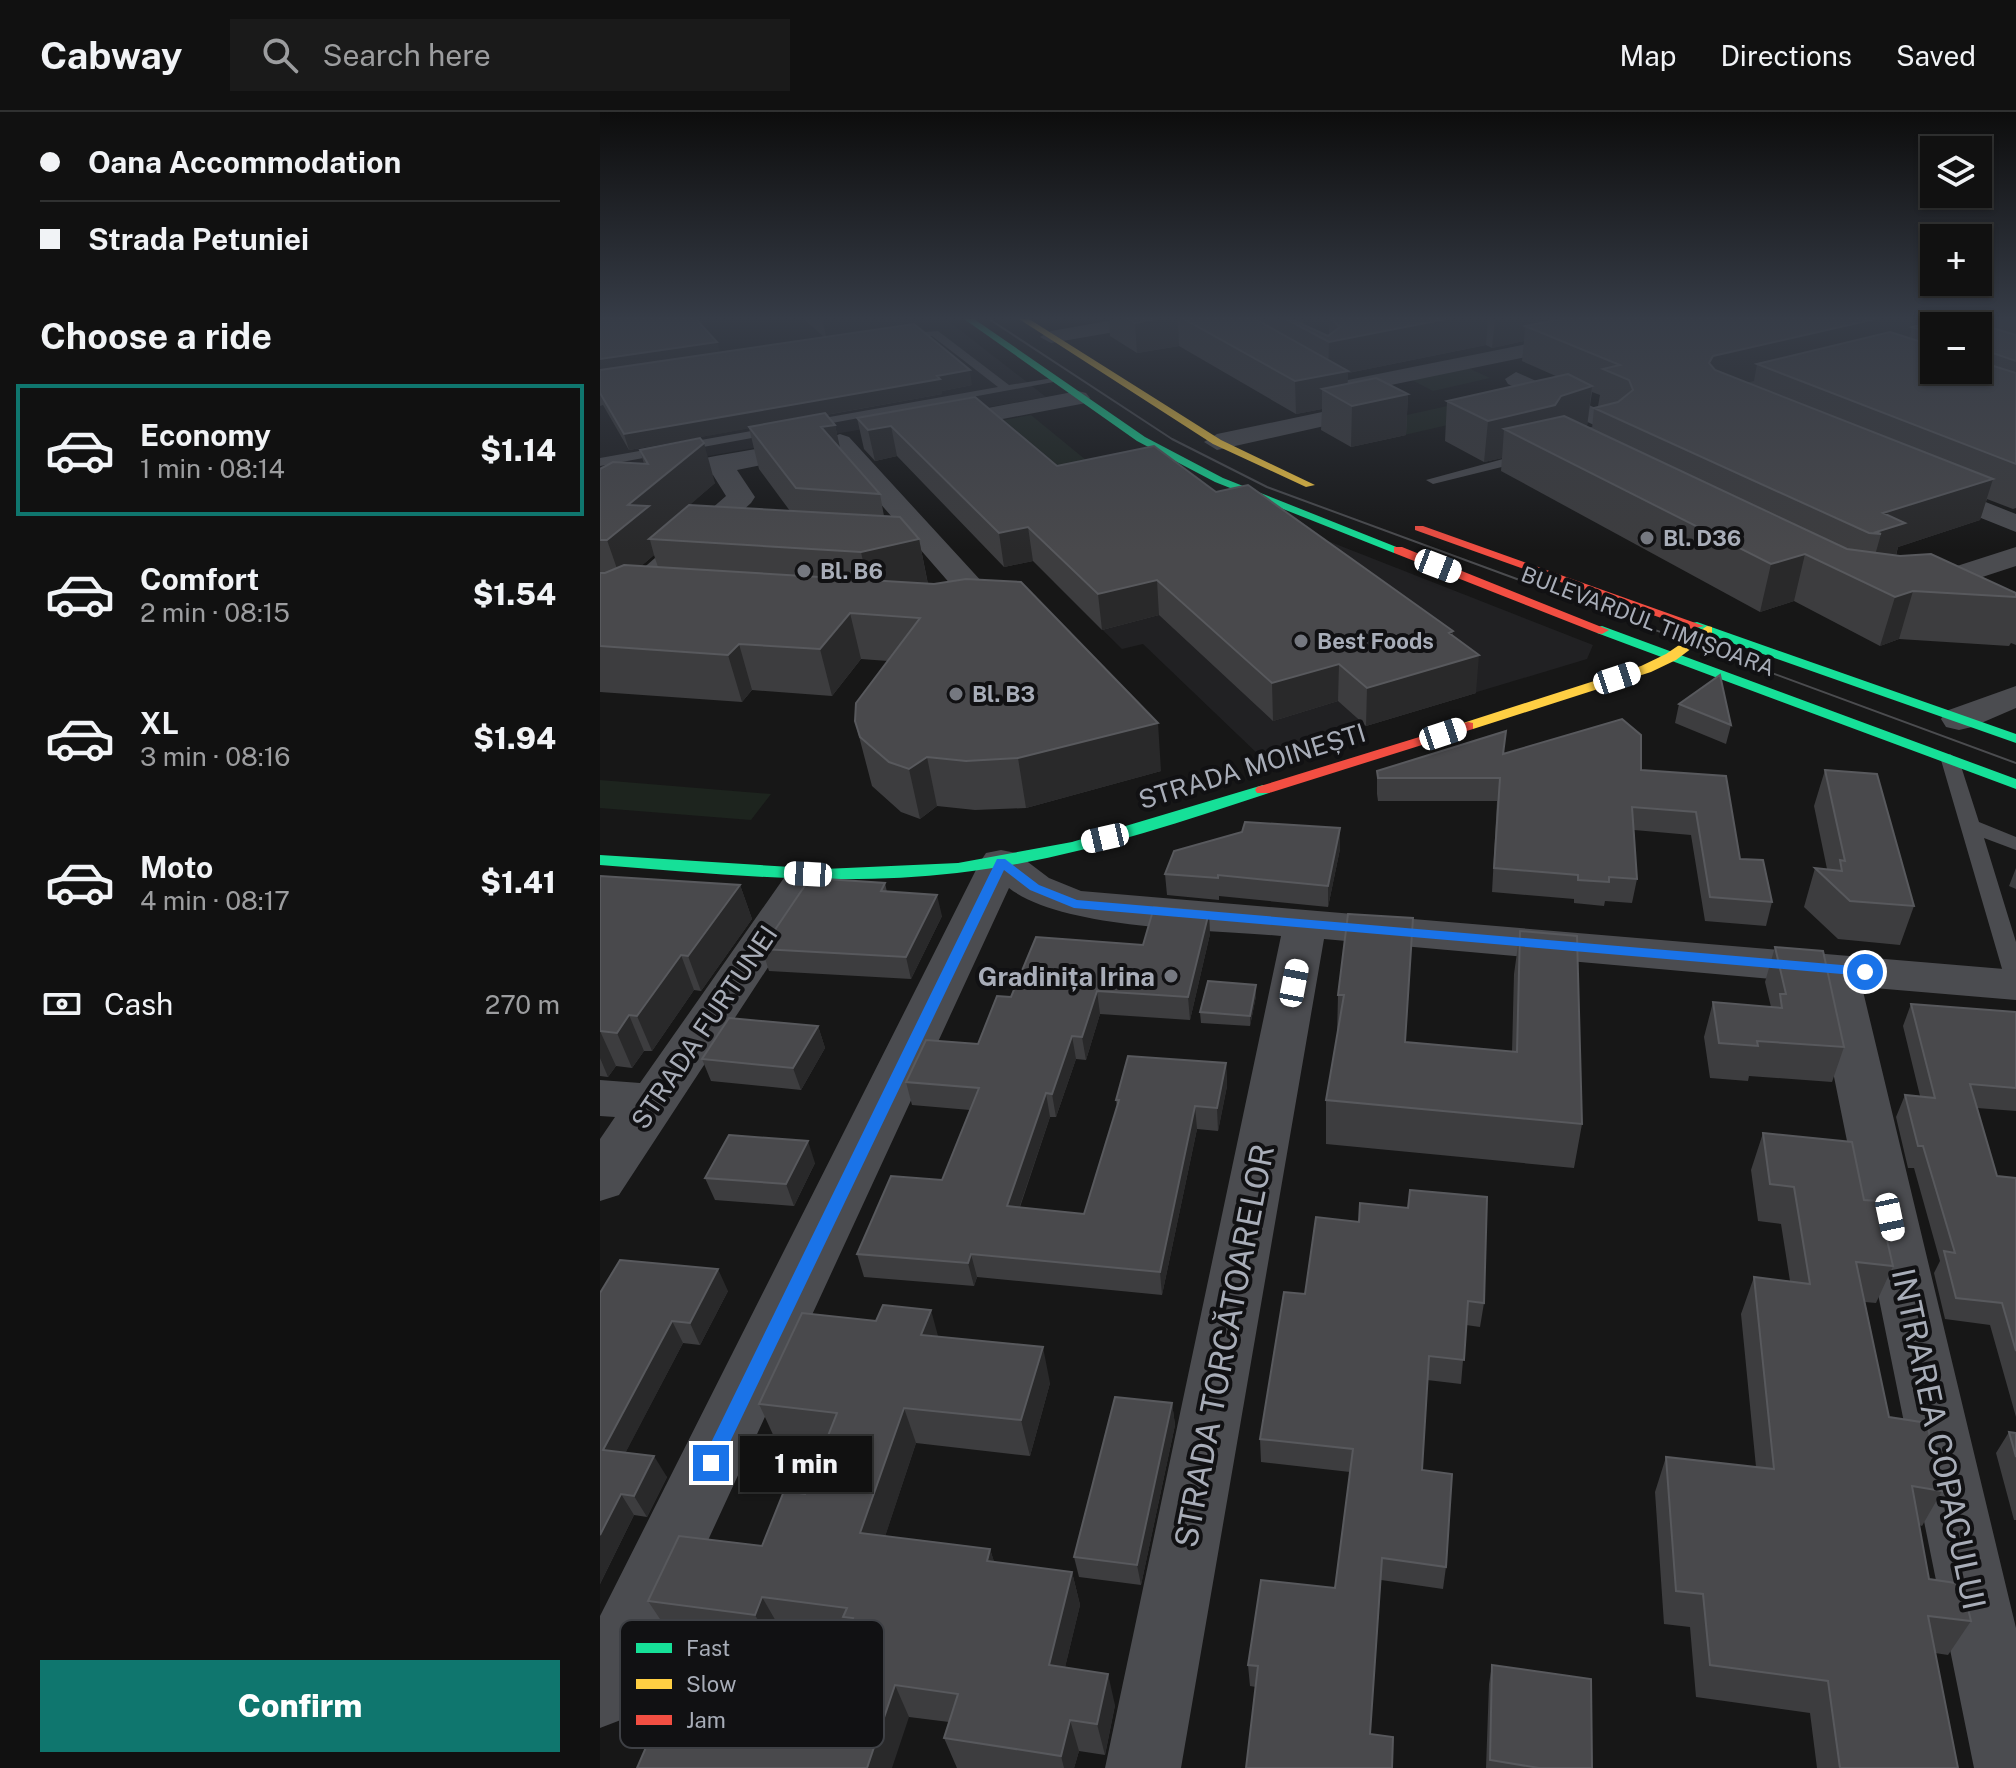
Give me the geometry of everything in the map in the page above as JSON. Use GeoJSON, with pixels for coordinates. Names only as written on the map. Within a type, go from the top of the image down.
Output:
{"type":"FeatureCollection","features":[{"type":"Feature","properties":{"kind":"main road","name":"BULEVARDUL TIMIȘOARA"},"geometry":{"type":"LineString","coordinates":[[1075,396],[1169,457],[1264,498],[1671,657],[2016,784]]}},
{"type":"Feature","properties":{"kind":"main road"},"geometry":{"type":"LineString","coordinates":[[1145,396],[1217,442],[1330,494]]}},
{"type":"Feature","properties":{"kind":"main road"},"geometry":{"type":"LineString","coordinates":[[1169,457],[1192,459],[1214,455],[1220,449],[1217,442]]}},
{"type":"Feature","properties":{"kind":"main road"},"geometry":{"type":"LineString","coordinates":[[1264,498],[1263,489],[1273,484],[1304,483]]}},
{"type":"Feature","properties":{"kind":"main road","name":"BULEVARDUL TIMIȘOARA"},"geometry":{"type":"LineString","coordinates":[[1407,523],[2016,739]]}},
{"type":"Feature","properties":{"kind":"main road","name":"STRADA MOINEȘTI"},"geometry":{"type":"LineString","coordinates":[[600,860],[808,874],[894,873],[1001,862],[1105,838],[1212,807],[1646,669],[1671,657],[1707,630]]}},
{"type":"Feature","properties":{"kind":"street"},"geometry":{"type":"LineString","coordinates":[[1552,396],[1613,425],[1604,432],[1566,444],[1567,449],[1589,460]]}},
{"type":"Feature","properties":{"kind":"street"},"geometry":{"type":"LineString","coordinates":[[600,506],[633,484],[1078,398]]}},
{"type":"Feature","properties":{"kind":"street"},"geometry":{"type":"LineString","coordinates":[[1217,442],[1401,403]]}},
{"type":"Feature","properties":{"kind":"street"},"geometry":{"type":"LineString","coordinates":[[840,442],[984,603],[967,614],[928,615]]}},
{"type":"Feature","properties":{"kind":"street"},"geometry":{"type":"LineString","coordinates":[[600,623],[615,595],[697,537],[741,497],[720,465]]}},
{"type":"Feature","properties":{"kind":"street"},"geometry":{"type":"LineString","coordinates":[[1902,476],[2016,524]]}},
{"type":"Feature","properties":{"kind":"street"},"geometry":{"type":"LineString","coordinates":[[697,537],[743,540]]}},
{"type":"Feature","properties":{"kind":"street"},"geometry":{"type":"LineString","coordinates":[[894,550],[939,553]]}},
{"type":"Feature","properties":{"kind":"street"},"geometry":{"type":"LineString","coordinates":[[1883,594],[1913,591],[2016,556]]}},
{"type":"Feature","properties":{"kind":"street"},"geometry":{"type":"LineString","coordinates":[[615,595],[670,599]]}},
{"type":"Feature","properties":{"kind":"street"},"geometry":{"type":"LineString","coordinates":[[1959,719],[2016,696]]}},
{"type":"Feature","properties":{"kind":"street"},"geometry":{"type":"LineString","coordinates":[[635,1620],[1001,862],[1034,887],[1074,904],[2016,982]]}},
{"type":"Feature","properties":{"kind":"street","name":"STRADA FURTUNEI"},"geometry":{"type":"LineString","coordinates":[[600,1180],[808,874]]}},
{"type":"Feature","properties":{"kind":"street","name":"STRADA TORCĂTOARELOR"},"geometry":{"type":"LineString","coordinates":[[1143,1768],[1305,924]]}},
{"type":"Feature","properties":{"kind":"street","name":"INTRAREA COPACULUI"},"geometry":{"type":"LineString","coordinates":[[1835,969],[2012,1768]]}},
{"type":"Feature","properties":{"kind":"street"},"geometry":{"type":"LineString","coordinates":[[600,1098],[652,1102]]}},
{"type":"Feature","properties":{"kind":"street"},"geometry":{"type":"LineString","coordinates":[[600,1692],[620,1651]]}},
{"type":"Feature","properties":{"kind":"lane"},"geometry":{"type":"LineString","coordinates":[[601,460],[965,396]]}},
{"type":"Feature","properties":{"kind":"lane"},"geometry":{"type":"LineString","coordinates":[[1355,396],[1372,409]]}},
{"type":"Feature","properties":{"kind":"lane"},"geometry":{"type":"LineString","coordinates":[[1433,480],[1539,453]]}},
{"type":"Feature","properties":{"kind":"lane"},"geometry":{"type":"LineString","coordinates":[[1950,760],[2016,982]]}},
{"type":"Feature","properties":{"kind":"lane"},"geometry":{"type":"LineString","coordinates":[[1969,825],[2016,844]]}},
{"type":"Feature","properties":{"kind":"shaded area"},"geometry":{"type":"Polygon","coordinates":[[[600,396],[1046,397],[600,475],[600,396]]]}},
{"type":"Feature","properties":{"kind":"shaded area"},"geometry":{"type":"Polygon","coordinates":[[[1452,405],[1478,418],[1400,436],[1375,422],[1452,405]]]}},
{"type":"Feature","properties":{"kind":"shaded area"},"geometry":{"type":"Polygon","coordinates":[[[1031,415],[1114,483],[1114,513],[1004,420],[1031,415]]]}},
{"type":"Feature","properties":{"kind":"shaded area"},"geometry":{"type":"Polygon","coordinates":[[[1203,492],[1593,645],[1587,659],[1261,757],[1143,644],[1122,649],[1054,582],[1203,492]]]}},
{"type":"Feature","properties":{"kind":"shaded area"},"geometry":{"type":"Polygon","coordinates":[[[600,780],[771,794],[751,820],[600,808],[600,780]]]}},
{"type":"Feature","properties":{"kind":"building"},"geometry":{"type":"Polygon","coordinates":[[[602,396],[841,396],[624,434],[602,396]]]}},
{"type":"Feature","properties":{"kind":"building"},"geometry":{"type":"Polygon","coordinates":[[[1335,396],[1397,396],[1352,406],[1335,396]]]}},
{"type":"Feature","properties":{"kind":"building"},"geometry":{"type":"Polygon","coordinates":[[[1468,396],[1561,396],[1555,405],[1488,421],[1447,401],[1468,396]]]}},
{"type":"Feature","properties":{"kind":"building"},"geometry":{"type":"Polygon","coordinates":[[[1625,396],[1782,396],[1993,479],[1883,513],[1905,523],[1876,532],[1881,534],[1869,533],[1594,408],[1618,402],[1625,396]]]}},
{"type":"Feature","properties":{"kind":"building"},"geometry":{"type":"Polygon","coordinates":[[[1841,396],[2016,396],[2016,464],[1841,396]]]}},
{"type":"Feature","properties":{"kind":"building"},"geometry":{"type":"Polygon","coordinates":[[[975,397],[1057,466],[1154,446],[1216,492],[1248,485],[1453,631],[1449,633],[1479,655],[1367,688],[1339,664],[1272,683],[1157,580],[1098,594],[1028,527],[999,533],[891,426],[868,430],[857,418],[975,397]]]}},
{"type":"Feature","properties":{"kind":"building"},"geometry":{"type":"Polygon","coordinates":[[[825,413],[835,425],[821,427],[880,494],[796,488],[749,427],[825,413]]]}},
{"type":"Feature","properties":{"kind":"building"},"geometry":{"type":"Polygon","coordinates":[[[1564,416],[1847,549],[1900,556],[1931,554],[2016,593],[2016,597],[1913,591],[1895,597],[1805,554],[1771,564],[1504,429],[1564,416]]]}},
{"type":"Feature","properties":{"kind":"building"},"geometry":{"type":"Polygon","coordinates":[[[700,438],[704,443],[628,505],[649,506],[607,540],[600,540],[600,469],[613,462],[648,464],[640,450],[700,438]]]}},
{"type":"Feature","properties":{"kind":"building"},"geometry":{"type":"Polygon","coordinates":[[[689,505],[900,517],[919,539],[861,552],[649,539],[689,505]]]}},
{"type":"Feature","properties":{"kind":"building"},"geometry":{"type":"Polygon","coordinates":[[[624,565],[934,584],[966,579],[1021,582],[1158,723],[1018,758],[966,761],[927,757],[909,769],[889,762],[860,737],[855,721],[856,703],[920,618],[850,613],[820,649],[739,644],[728,655],[600,646],[600,573],[624,565]]]}},
{"type":"Feature","properties":{"kind":"building"},"geometry":{"type":"Polygon","coordinates":[[[1720,675],[1731,725],[1679,704],[1720,675]]]}},
{"type":"Feature","properties":{"kind":"building"},"geometry":{"type":"Polygon","coordinates":[[[1622,719],[1641,735],[1641,770],[1726,776],[1740,859],[1763,860],[1772,902],[1710,897],[1696,812],[1632,807],[1637,879],[1609,877],[1609,882],[1578,880],[1578,875],[1494,868],[1500,778],[1378,778],[1377,771],[1506,731],[1503,754],[1622,719]]]}},
{"type":"Feature","properties":{"kind":"building"},"geometry":{"type":"Polygon","coordinates":[[[1825,770],[1877,774],[1914,906],[1850,901],[1815,868],[1842,871],[1840,860],[1845,861],[1825,770]]]}},
{"type":"Feature","properties":{"kind":"building"},"geometry":{"type":"Polygon","coordinates":[[[1245,822],[1340,828],[1328,886],[1218,875],[1218,878],[1165,874],[1174,851],[1242,832],[1245,822]]]}},
{"type":"Feature","properties":{"kind":"building"},"geometry":{"type":"Polygon","coordinates":[[[600,876],[740,885],[688,956],[681,955],[637,1016],[629,1015],[617,1033],[600,1031],[600,876]]]}},
{"type":"Feature","properties":{"kind":"building"},"geometry":{"type":"Polygon","coordinates":[[[810,878],[885,883],[881,891],[937,895],[906,957],[762,949],[810,878]]]}},
{"type":"Feature","properties":{"kind":"building"},"geometry":{"type":"Polygon","coordinates":[[[1154,907],[1209,912],[1188,997],[1097,991],[1082,1037],[1072,1036],[1052,1094],[1046,1093],[1007,1206],[1084,1214],[1119,1100],[1116,1100],[1128,1056],[1226,1063],[1217,1108],[1195,1106],[1160,1272],[971,1254],[968,1263],[857,1254],[891,1176],[942,1180],[979,1088],[906,1082],[926,1040],[978,1044],[997,996],[1011,997],[1036,937],[1143,945],[1154,907]]]}},
{"type":"Feature","properties":{"kind":"building"},"geometry":{"type":"Polygon","coordinates":[[[1348,914],[1413,918],[1405,1042],[1517,1052],[1520,931],[1577,936],[1582,1124],[1326,1100],[1344,995],[1338,995],[1348,914]]]}},
{"type":"Feature","properties":{"kind":"building"},"geometry":{"type":"Polygon","coordinates":[[[1775,947],[1823,951],[1844,1047],[1757,1041],[1758,1046],[1719,1043],[1713,1002],[1782,1008],[1780,994],[1786,994],[1775,947]]]}},
{"type":"Feature","properties":{"kind":"building"},"geometry":{"type":"Polygon","coordinates":[[[1208,981],[1256,985],[1250,1016],[1200,1012],[1208,981]]]}},
{"type":"Feature","properties":{"kind":"building"},"geometry":{"type":"Polygon","coordinates":[[[1911,1004],[2016,1012],[2016,1088],[1970,1084],[1997,1176],[2016,1178],[2016,1351],[2002,1303],[1956,1298],[1944,1251],[1955,1253],[1923,1146],[1918,1146],[1905,1095],[1935,1098],[1911,1004]]]}},
{"type":"Feature","properties":{"kind":"building"},"geometry":{"type":"Polygon","coordinates":[[[729,1018],[818,1026],[793,1068],[702,1059],[729,1018]]]}},
{"type":"Feature","properties":{"kind":"building"},"geometry":{"type":"Polygon","coordinates":[[[1763,1133],[1852,1142],[1864,1200],[1878,1201],[1893,1266],[1856,1262],[1889,1417],[1927,1423],[1942,1491],[1912,1486],[1929,1579],[1962,1584],[1971,1621],[1928,1616],[1958,1768],[1840,1768],[1828,1681],[1710,1665],[1703,1594],[1676,1591],[1666,1457],[1774,1469],[1754,1277],[1810,1284],[1794,1187],[1770,1184],[1763,1133]]]}},
{"type":"Feature","properties":{"kind":"building"},"geometry":{"type":"Polygon","coordinates":[[[729,1135],[808,1141],[786,1184],[705,1178],[729,1135]]]}},
{"type":"Feature","properties":{"kind":"building"},"geometry":{"type":"Polygon","coordinates":[[[1410,1190],[1487,1197],[1484,1303],[1468,1301],[1464,1360],[1429,1356],[1422,1470],[1452,1474],[1446,1567],[1382,1558],[1370,1734],[1393,1737],[1392,1768],[1246,1768],[1258,1666],[1248,1665],[1261,1580],[1335,1588],[1353,1449],[1260,1439],[1284,1292],[1305,1294],[1316,1217],[1359,1222],[1360,1203],[1408,1208],[1410,1190]]]}},
{"type":"Feature","properties":{"kind":"building"},"geometry":{"type":"Polygon","coordinates":[[[620,1260],[718,1269],[690,1323],[672,1321],[603,1450],[654,1456],[634,1496],[621,1494],[600,1535],[600,1293],[620,1260]]]}},
{"type":"Feature","properties":{"kind":"building"},"geometry":{"type":"Polygon","coordinates":[[[883,1305],[931,1310],[921,1335],[1043,1347],[1021,1420],[904,1408],[860,1533],[990,1549],[987,1561],[1072,1572],[1049,1665],[1108,1674],[1097,1724],[1070,1720],[1061,1756],[944,1738],[958,1694],[895,1685],[884,1718],[884,1620],[852,1620],[843,1617],[847,1608],[762,1597],[755,1615],[648,1601],[679,1536],[762,1546],[784,1491],[805,1494],[837,1413],[759,1404],[802,1313],[876,1321],[883,1305]]]}},
{"type":"Feature","properties":{"kind":"building"},"geometry":{"type":"Polygon","coordinates":[[[1115,1397],[1172,1403],[1137,1565],[1074,1557],[1115,1397]]]}},
{"type":"Feature","properties":{"kind":"building"},"geometry":{"type":"Polygon","coordinates":[[[2009,1432],[2016,1433],[2016,1457],[2009,1432]]]}},
{"type":"Feature","properties":{"kind":"building"},"geometry":{"type":"Polygon","coordinates":[[[1492,1665],[1591,1679],[1592,1768],[1539,1768],[1490,1760],[1492,1665]]]}},
{"type":"Feature","properties":{"kind":"building"},"geometry":{"type":"Polygon","coordinates":[[[646,1748],[874,1748],[867,1768],[637,1768],[646,1748]]]}},
{"type":"Feature","properties":{"kind":"tram line"},"geometry":{"type":"LineString","coordinates":[[1107,396],[1172,439],[1267,487],[2016,763]]}},
{"type":"Feature","properties":{"kind":"traffic: fast"},"geometry":{"type":"LineString","coordinates":[[1079,396],[1141,439],[1219,480],[1398,550]]}},
{"type":"Feature","properties":{"kind":"traffic: fast"},"geometry":{"type":"LineString","coordinates":[[1697,626],[2016,739]]}},
{"type":"Feature","properties":{"kind":"traffic: fast"},"geometry":{"type":"LineString","coordinates":[[1602,630],[2016,784]]}},
{"type":"Feature","properties":{"kind":"traffic: fast"},"geometry":{"type":"LineString","coordinates":[[600,860],[824,874],[958,868],[1074,846],[1150,826],[1263,790]]}},
{"type":"Feature","properties":{"kind":"traffic: slow"},"geometry":{"type":"LineString","coordinates":[[1145,396],[1217,442],[1310,485]]}},
{"type":"Feature","properties":{"kind":"traffic: slow"},"geometry":{"type":"LineString","coordinates":[[1468,726],[1646,669],[1671,657],[1707,630]]}},
{"type":"Feature","properties":{"kind":"traffic: jam"},"geometry":{"type":"LineString","coordinates":[[1419,528],[1697,626]]}},
{"type":"Feature","properties":{"kind":"traffic: jam"},"geometry":{"type":"LineString","coordinates":[[1398,550],[1602,630]]}},
{"type":"Feature","properties":{"kind":"traffic: jam"},"geometry":{"type":"LineString","coordinates":[[1263,790],[1468,726]]}},
{"type":"Feature","properties":{"kind":"place","name":"Bl. D36"},"geometry":{"type":"Point","coordinates":[1647,538]}},
{"type":"Feature","properties":{"kind":"place","name":"Bl. B6"},"geometry":{"type":"Point","coordinates":[804,571]}},
{"type":"Feature","properties":{"kind":"place","name":"Best Foods"},"geometry":{"type":"Point","coordinates":[1301,641]}},
{"type":"Feature","properties":{"kind":"place","name":"Bl. B3"},"geometry":{"type":"Point","coordinates":[956,694]}},
{"type":"Feature","properties":{"kind":"place","name":"Gradinița Irina"},"geometry":{"type":"Point","coordinates":[1171,976]}},
{"type":"Feature","properties":{"kind":"route"},"geometry":{"type":"LineString","coordinates":[[711,1463],[1001,862],[1053,898],[1074,904],[1865,972]]}}]}
